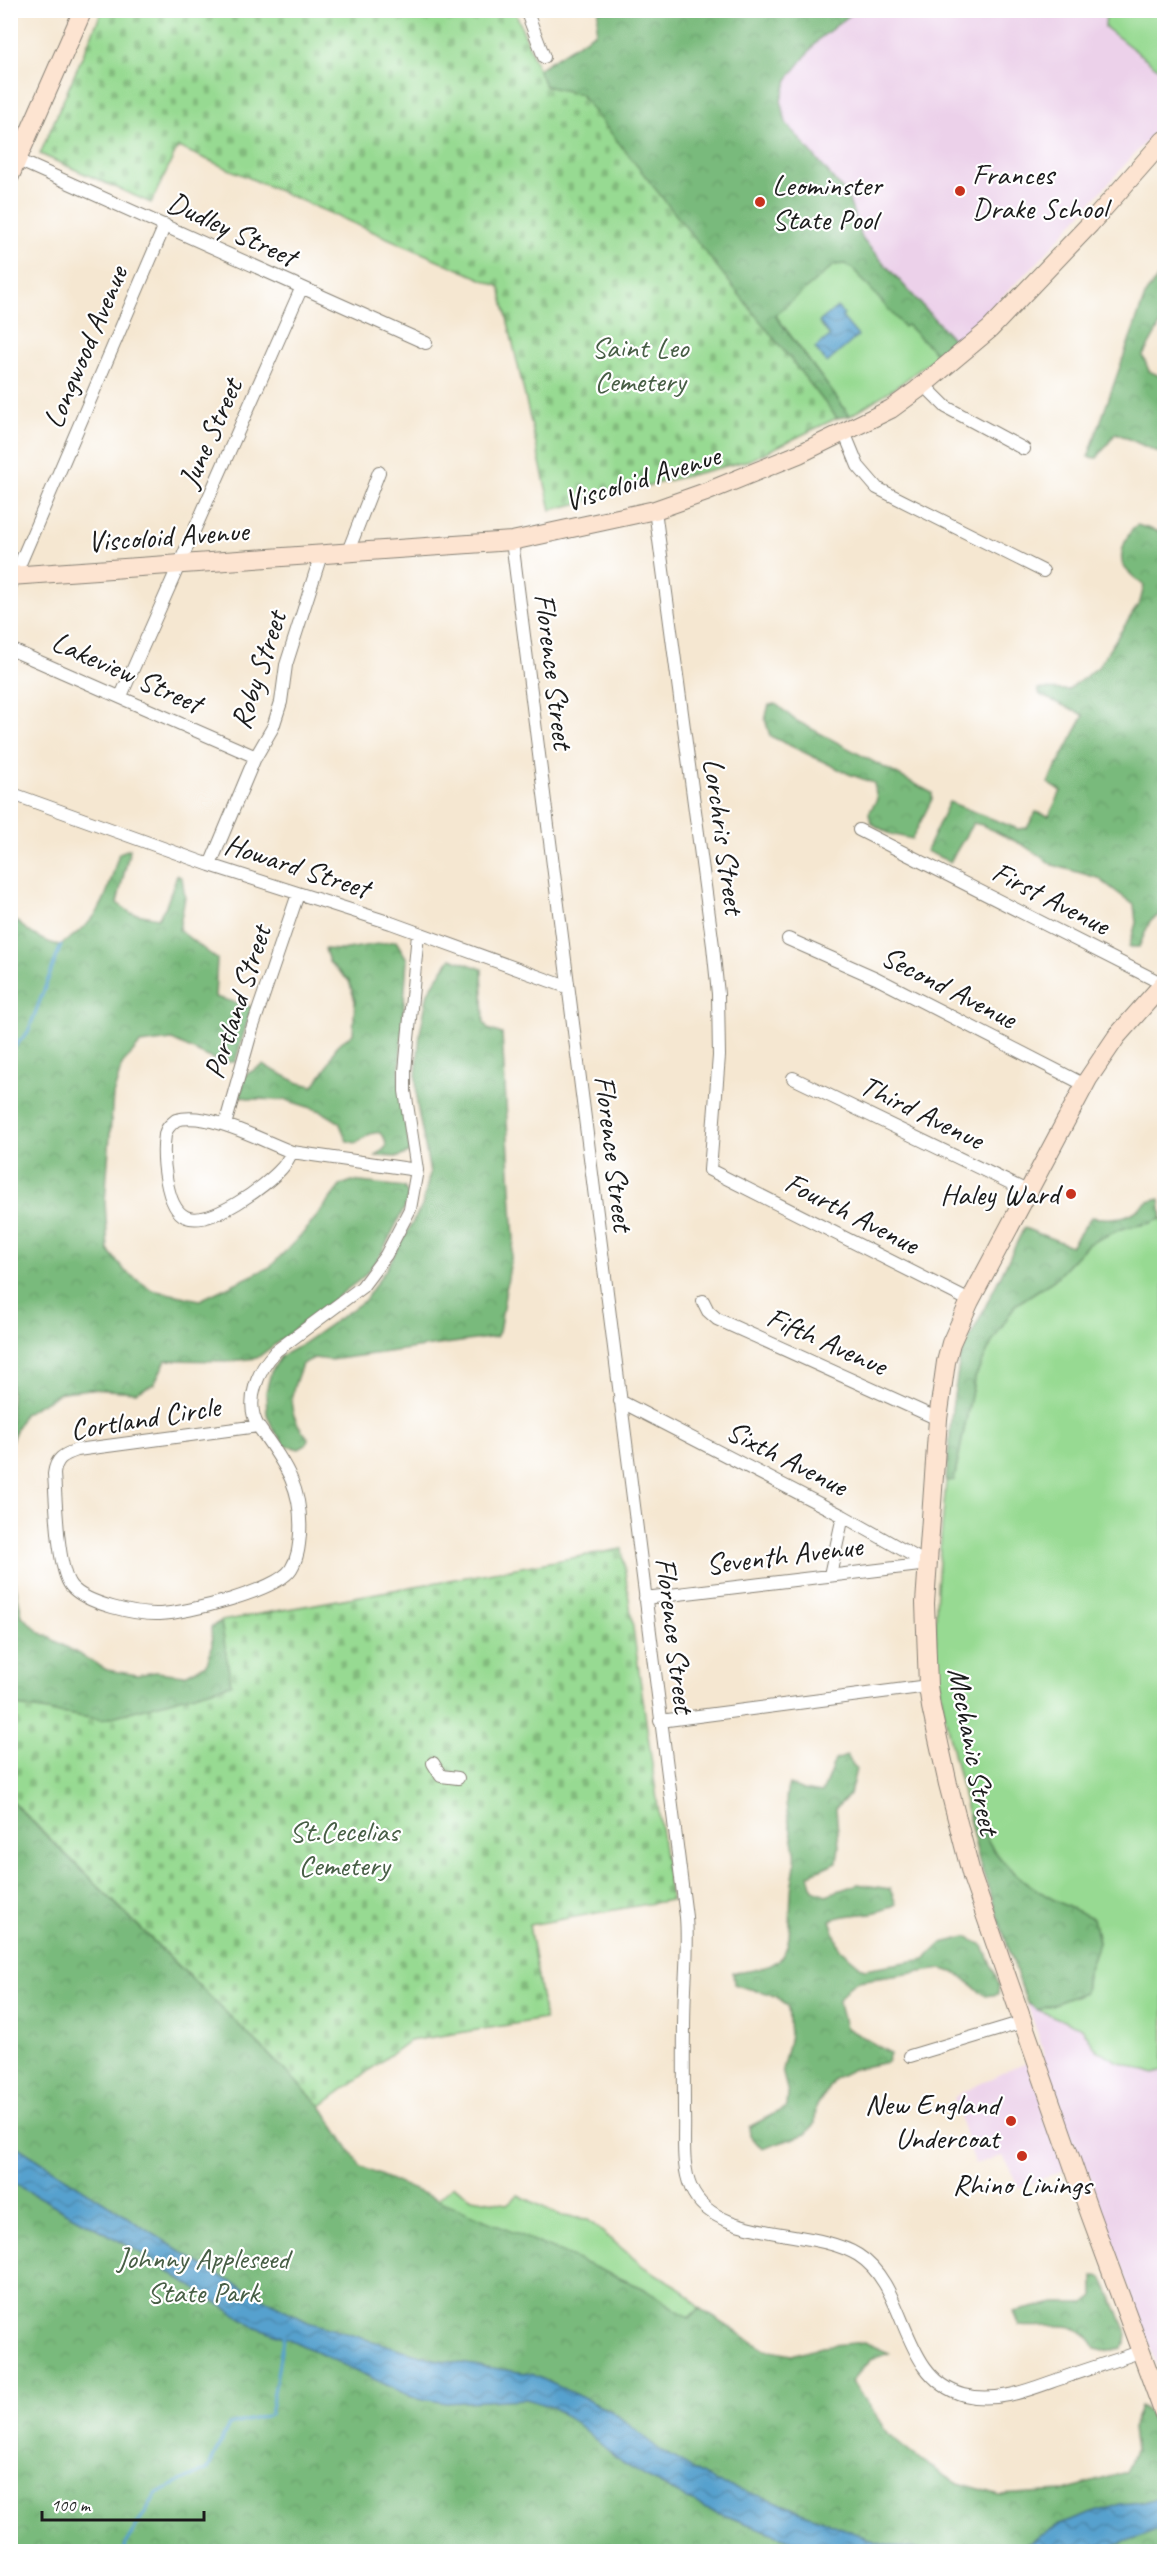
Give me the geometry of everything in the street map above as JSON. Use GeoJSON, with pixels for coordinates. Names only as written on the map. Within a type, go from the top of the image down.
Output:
{"type":"FeatureCollection","features":[{"type":"Feature","properties":{"kind":"main road"},"geometry":{"type":"LineString","coordinates":[[14,168],[83,10]]}},
{"type":"Feature","properties":{"kind":"main road","name":"Viscoloid Avenue"},"geometry":{"type":"LineString","coordinates":[[12,580],[179,563],[347,554],[512,541],[655,510],[768,468],[891,409],[924,385],[990,329],[1090,224],[1164,140]]}},
{"type":"Feature","properties":{"kind":"main road","name":"Mechanic Street"},"geometry":{"type":"LineString","coordinates":[[1164,983],[1113,1041],[1084,1085],[970,1302],[951,1343],[938,1419],[925,1603],[928,1686],[940,1751],[972,1877],[1090,2214],[1164,2414]]}},
{"type":"Feature","properties":{"kind":"street"},"geometry":{"type":"LineString","coordinates":[[526,10],[544,57]]}},
{"type":"Feature","properties":{"kind":"street","name":"Dudley Street"},"geometry":{"type":"LineString","coordinates":[[14,168],[165,225],[301,289],[426,343]]}},
{"type":"Feature","properties":{"kind":"street","name":"Longwood Avenue"},"geometry":{"type":"LineString","coordinates":[[12,580],[165,225]]}},
{"type":"Feature","properties":{"kind":"street","name":"June Street"},"geometry":{"type":"LineString","coordinates":[[121,696],[301,289]]}},
{"type":"Feature","properties":{"kind":"street"},"geometry":{"type":"LineString","coordinates":[[924,385],[946,407],[1024,449]]}},
{"type":"Feature","properties":{"kind":"street"},"geometry":{"type":"LineString","coordinates":[[844,432],[858,466],[877,488],[1043,571]]}},
{"type":"Feature","properties":{"kind":"street"},"geometry":{"type":"LineString","coordinates":[[347,554],[379,472]]}},
{"type":"Feature","properties":{"kind":"street","name":"Lorchris Street"},"geometry":{"type":"LineString","coordinates":[[655,510],[718,994],[718,1085],[710,1170]]}},
{"type":"Feature","properties":{"kind":"street","name":"Florence Street"},"geometry":{"type":"LineString","coordinates":[[512,541],[686,1917],[688,1959],[684,2032],[684,2149],[689,2181],[696,2196],[713,2213],[726,2221],[824,2240],[863,2259],[885,2287],[927,2371],[940,2383],[956,2392],[983,2398],[1011,2395],[1142,2351]]}},
{"type":"Feature","properties":{"kind":"street","name":"Roby Street"},"geometry":{"type":"LineString","coordinates":[[210,865],[256,757],[276,719],[281,702],[286,665],[321,555]]}},
{"type":"Feature","properties":{"kind":"street","name":"Lakeview Street"},"geometry":{"type":"LineString","coordinates":[[10,649],[256,757]]}},
{"type":"Feature","properties":{"kind":"street","name":"Howard Street"},"geometry":{"type":"LineString","coordinates":[[10,793],[210,865],[418,934],[567,987]]}},
{"type":"Feature","properties":{"kind":"street","name":"First Avenue"},"geometry":{"type":"LineString","coordinates":[[859,830],[1164,983]]}},
{"type":"Feature","properties":{"kind":"street","name":"Portland Street"},"geometry":{"type":"LineString","coordinates":[[225,1125],[252,1029],[298,894]]}},
{"type":"Feature","properties":{"kind":"street","name":"Cortland Circle"},"geometry":{"type":"LineString","coordinates":[[258,1426],[77,1450],[58,1459],[54,1474],[62,1557],[64,1575],[71,1586],[81,1594],[100,1603],[137,1612],[159,1614],[182,1612],[260,1590],[286,1575],[295,1561],[299,1547],[301,1518],[298,1496],[293,1482],[258,1426],[253,1416],[252,1405],[263,1366],[276,1351],[362,1287],[386,1255],[410,1209],[417,1170],[405,1091],[406,1055],[418,934]]}},
{"type":"Feature","properties":{"kind":"street","name":"Second Avenue"},"geometry":{"type":"LineString","coordinates":[[788,939],[876,978],[1084,1085]]}},
{"type":"Feature","properties":{"kind":"street","name":"Third Avenue"},"geometry":{"type":"LineString","coordinates":[[794,1078],[1029,1192]]}},
{"type":"Feature","properties":{"kind":"street"},"geometry":{"type":"LineString","coordinates":[[292,1152],[283,1168],[240,1201],[204,1219],[187,1217],[174,1206],[168,1189],[165,1155],[167,1129],[176,1120],[186,1117],[225,1125],[292,1152],[417,1170]]}},
{"type":"Feature","properties":{"kind":"street","name":"Fourth Avenue"},"geometry":{"type":"LineString","coordinates":[[710,1170],[970,1302]]}},
{"type":"Feature","properties":{"kind":"street","name":"Fifth Avenue"},"geometry":{"type":"LineString","coordinates":[[703,1300],[708,1311],[717,1319],[938,1419]]}},
{"type":"Feature","properties":{"kind":"street","name":"Sixth Avenue"},"geometry":{"type":"LineString","coordinates":[[620,1401],[843,1516],[928,1563]]}},
{"type":"Feature","properties":{"kind":"street"},"geometry":{"type":"LineString","coordinates":[[830,1575],[843,1516]]}},
{"type":"Feature","properties":{"kind":"street","name":"Seventh Avenue"},"geometry":{"type":"LineString","coordinates":[[645,1598],[928,1563]]}},
{"type":"Feature","properties":{"kind":"street"},"geometry":{"type":"LineString","coordinates":[[660,1721],[928,1686]]}},
{"type":"Feature","properties":{"kind":"street"},"geometry":{"type":"LineString","coordinates":[[432,1763],[441,1776],[458,1778]]}},
{"type":"Feature","properties":{"kind":"street"},"geometry":{"type":"LineString","coordinates":[[910,2056],[1023,2022]]}},
{"type":"Feature","properties":{"kind":"shaded area","name":"Frances Drake School"},"geometry":{"type":"Polygon","coordinates":[[[698,10],[1164,11],[1164,121],[1039,261],[955,342],[667,24],[698,10]]]}},
{"type":"Feature","properties":{"kind":"shaded area"},"geometry":{"type":"Polygon","coordinates":[[[1027,2003],[1082,2028],[1117,2061],[1154,2074],[1164,2071],[1164,2386],[1084,2162],[1019,2188],[1003,2156],[975,2164],[954,2099],[957,2095],[1014,2067],[1045,2055],[1027,2003]]]}},
{"type":"Feature","properties":{"kind":"green space","name":"Saint Leo Cemetery"},"geometry":{"type":"Polygon","coordinates":[[[102,11],[515,11],[545,86],[580,94],[837,418],[750,460],[551,510],[500,287],[178,147],[151,203],[40,154],[102,11]]]}},
{"type":"Feature","properties":{"kind":"green space"},"geometry":{"type":"Polygon","coordinates":[[[599,11],[855,11],[819,39],[789,77],[781,100],[786,123],[847,195],[863,240],[955,342],[938,355],[907,325],[904,327],[854,270],[845,264],[834,265],[775,315],[850,416],[837,418],[580,95],[545,86],[538,69],[596,32],[599,11]]]}},
{"type":"Feature","properties":{"kind":"green space"},"geometry":{"type":"Polygon","coordinates":[[[1106,11],[1164,11],[1164,73],[1105,27],[1106,11]]]}},
{"type":"Feature","properties":{"kind":"green space","name":"Leominster State Pool"},"geometry":{"type":"Polygon","coordinates":[[[698,59],[955,342],[899,385],[850,416],[608,89],[698,59]]]}},
{"type":"Feature","properties":{"kind":"green space"},"geometry":{"type":"Polygon","coordinates":[[[1164,270],[1164,318],[1143,356],[1149,371],[1164,378],[1164,455],[1116,433],[1097,458],[1088,457],[1146,293],[1164,270]]]}},
{"type":"Feature","properties":{"kind":"green space"},"geometry":{"type":"Polygon","coordinates":[[[1137,525],[1160,532],[1164,530],[1164,912],[1150,921],[1139,947],[1129,947],[1136,923],[1134,905],[1098,878],[1053,865],[1023,845],[973,823],[950,862],[926,851],[949,802],[1018,829],[1027,828],[1036,812],[1049,816],[1061,791],[1048,783],[1084,715],[1040,695],[1038,689],[1068,690],[1098,667],[1140,602],[1144,586],[1127,570],[1122,560],[1125,543],[1130,532],[1137,525]]]}},
{"type":"Feature","properties":{"kind":"green space"},"geometry":{"type":"Polygon","coordinates":[[[776,704],[795,720],[932,793],[932,799],[912,839],[890,834],[871,823],[869,813],[877,799],[874,783],[849,774],[770,736],[765,719],[769,705],[776,704]]]}},
{"type":"Feature","properties":{"kind":"green space"},"geometry":{"type":"Polygon","coordinates":[[[130,849],[117,903],[131,913],[158,918],[166,906],[177,875],[182,878],[185,897],[179,930],[217,959],[215,997],[252,1007],[235,1062],[219,1062],[172,1040],[140,1044],[122,1065],[113,1095],[105,1202],[108,1250],[125,1271],[152,1290],[200,1300],[270,1267],[306,1230],[341,1185],[352,1181],[404,1187],[408,1195],[405,1207],[379,1258],[362,1278],[257,1358],[231,1361],[166,1360],[154,1384],[136,1392],[91,1389],[62,1392],[23,1414],[11,1442],[11,927],[16,921],[36,936],[60,945],[86,926],[94,916],[106,895],[119,853],[130,849]]]}},
{"type":"Feature","properties":{"kind":"green space"},"geometry":{"type":"Polygon","coordinates":[[[396,941],[407,959],[399,1078],[410,1152],[399,1157],[376,1156],[386,1147],[385,1139],[379,1132],[370,1134],[356,1143],[347,1141],[339,1122],[321,1111],[286,1100],[251,1099],[240,1096],[245,1075],[263,1065],[299,1083],[314,1086],[327,1067],[337,1045],[353,1034],[355,1001],[349,981],[329,962],[325,949],[341,950],[396,941]]]}},
{"type":"Feature","properties":{"kind":"green space"},"geometry":{"type":"Polygon","coordinates":[[[451,958],[482,969],[484,1022],[488,1029],[502,1034],[514,1241],[499,1332],[496,1337],[330,1360],[314,1358],[302,1364],[292,1394],[292,1403],[296,1420],[309,1439],[306,1445],[299,1449],[285,1445],[273,1429],[267,1414],[266,1392],[271,1372],[281,1356],[301,1345],[365,1300],[386,1269],[422,1206],[430,1173],[417,1105],[416,1075],[420,1033],[428,992],[451,958]]]}},
{"type":"Feature","properties":{"kind":"green space"},"geometry":{"type":"Polygon","coordinates":[[[1160,1199],[1162,1218],[1151,1223],[1123,1228],[1088,1244],[1054,1280],[1015,1305],[992,1342],[974,1380],[954,1480],[946,1481],[952,1408],[960,1358],[1024,1228],[1071,1246],[1091,1217],[1126,1216],[1150,1201],[1160,1199]]]}},
{"type":"Feature","properties":{"kind":"green space"},"geometry":{"type":"Polygon","coordinates":[[[1162,1218],[1164,1227],[1164,2071],[1154,2074],[1117,2061],[1097,2050],[1082,2028],[1038,2010],[1085,1992],[1087,1974],[1098,1942],[1093,1918],[1051,1898],[1026,1882],[993,1849],[976,1816],[968,1815],[944,1711],[936,1647],[936,1626],[937,1585],[946,1481],[954,1480],[974,1380],[992,1342],[1015,1305],[1054,1280],[1088,1244],[1123,1228],[1151,1223],[1162,1218]]]}},
{"type":"Feature","properties":{"kind":"green space","name":"St.Cecelias Cemetery"},"geometry":{"type":"Polygon","coordinates":[[[622,1549],[671,1900],[529,1925],[545,2019],[409,2041],[321,2106],[11,1800],[10,1705],[102,1720],[231,1684],[221,1621],[622,1549]]]}},
{"type":"Feature","properties":{"kind":"green space"},"geometry":{"type":"Polygon","coordinates":[[[10,1557],[22,1616],[41,1633],[107,1670],[137,1675],[155,1672],[185,1675],[207,1664],[212,1647],[211,1627],[221,1621],[231,1684],[102,1720],[11,1705],[10,1557]]]}},
{"type":"Feature","properties":{"kind":"green space"},"geometry":{"type":"Polygon","coordinates":[[[847,1756],[856,1769],[850,1794],[836,1808],[839,1846],[837,1862],[809,1874],[813,1890],[826,1895],[858,1884],[890,1889],[896,1904],[872,1913],[830,1920],[840,1949],[864,1969],[925,1959],[942,1943],[966,1937],[983,1945],[999,1984],[998,1994],[986,1996],[957,1973],[942,1969],[858,1981],[850,1985],[838,2000],[845,2027],[890,2053],[887,2062],[853,2069],[835,2078],[816,2107],[815,2123],[806,2134],[762,2149],[750,2135],[749,2127],[787,2107],[788,2093],[782,2070],[790,2036],[788,2006],[769,1994],[734,1984],[733,1973],[754,1970],[779,1959],[788,1940],[795,1866],[794,1843],[786,1800],[789,1784],[803,1790],[822,1793],[835,1760],[847,1756]]]}},
{"type":"Feature","properties":{"kind":"green space","name":"Johnny Appleseed State Park"},"geometry":{"type":"Polygon","coordinates":[[[10,1800],[321,2106],[361,2167],[643,2288],[689,2318],[699,2308],[765,2350],[792,2355],[822,2346],[864,2342],[889,2353],[870,2360],[851,2382],[887,2433],[923,2462],[955,2482],[1000,2495],[1062,2491],[1126,2472],[1135,2451],[1132,2429],[1140,2406],[1148,2411],[1164,2451],[1164,2551],[11,2551],[10,1800]]]}},
{"type":"Feature","properties":{"kind":"green space"},"geometry":{"type":"Polygon","coordinates":[[[968,1815],[976,1815],[993,1849],[1026,1882],[1051,1898],[1093,1918],[1098,1943],[1087,1974],[1085,1992],[1038,2010],[1027,2003],[980,1864],[968,1815]]]}},
{"type":"Feature","properties":{"kind":"green space"},"geometry":{"type":"Polygon","coordinates":[[[453,2186],[472,2198],[507,2204],[518,2195],[562,2216],[587,2219],[644,2267],[683,2290],[699,2308],[689,2318],[437,2200],[453,2186]]]}},
{"type":"Feature","properties":{"kind":"green space"},"geometry":{"type":"Polygon","coordinates":[[[1094,2276],[1102,2277],[1127,2332],[1122,2348],[1104,2351],[1096,2349],[1089,2338],[1072,2327],[1019,2326],[1013,2312],[1055,2303],[1085,2303],[1094,2296],[1094,2276]]]}},
{"type":"Feature","properties":{"kind":"water"},"geometry":{"type":"Polygon","coordinates":[[[837,307],[844,315],[842,317],[858,336],[827,363],[815,348],[830,336],[819,322],[837,307]]]}},
{"type":"Feature","properties":{"kind":"water"},"geometry":{"type":"Polygon","coordinates":[[[10,2142],[213,2272],[308,2322],[434,2359],[532,2374],[613,2412],[660,2450],[715,2482],[764,2497],[877,2542],[923,2551],[822,2551],[706,2509],[626,2466],[576,2423],[552,2407],[526,2399],[446,2403],[412,2397],[291,2340],[251,2325],[138,2251],[11,2182],[10,2142]]]}},
{"type":"Feature","properties":{"kind":"water"},"geometry":{"type":"Polygon","coordinates":[[[1164,2496],[1164,2527],[1101,2551],[1016,2551],[1058,2525],[1120,2504],[1143,2502],[1164,2496]]]}},
{"type":"Feature","properties":{"kind":"waterway"},"geometry":{"type":"LineString","coordinates":[[10,1052],[28,1032],[61,945]]}},
{"type":"Feature","properties":{"kind":"waterway"},"geometry":{"type":"LineString","coordinates":[[124,2552],[127,2541],[157,2493],[208,2469],[229,2425],[270,2415],[284,2334]]}},
{"type":"Feature","properties":{"kind":"place","name":"Frances Drake School"},"geometry":{"type":"Point","coordinates":[960,191]}},
{"type":"Feature","properties":{"kind":"place","name":"Leominster State Pool"},"geometry":{"type":"Point","coordinates":[760,202]}},
{"type":"Feature","properties":{"kind":"place","name":"Haley Ward"},"geometry":{"type":"Point","coordinates":[1071,1194]}},
{"type":"Feature","properties":{"kind":"place","name":"New England Undercoat"},"geometry":{"type":"Point","coordinates":[1011,2121]}},
{"type":"Feature","properties":{"kind":"place","name":"Rhino Linings"},"geometry":{"type":"Point","coordinates":[1022,2156]}}]}
